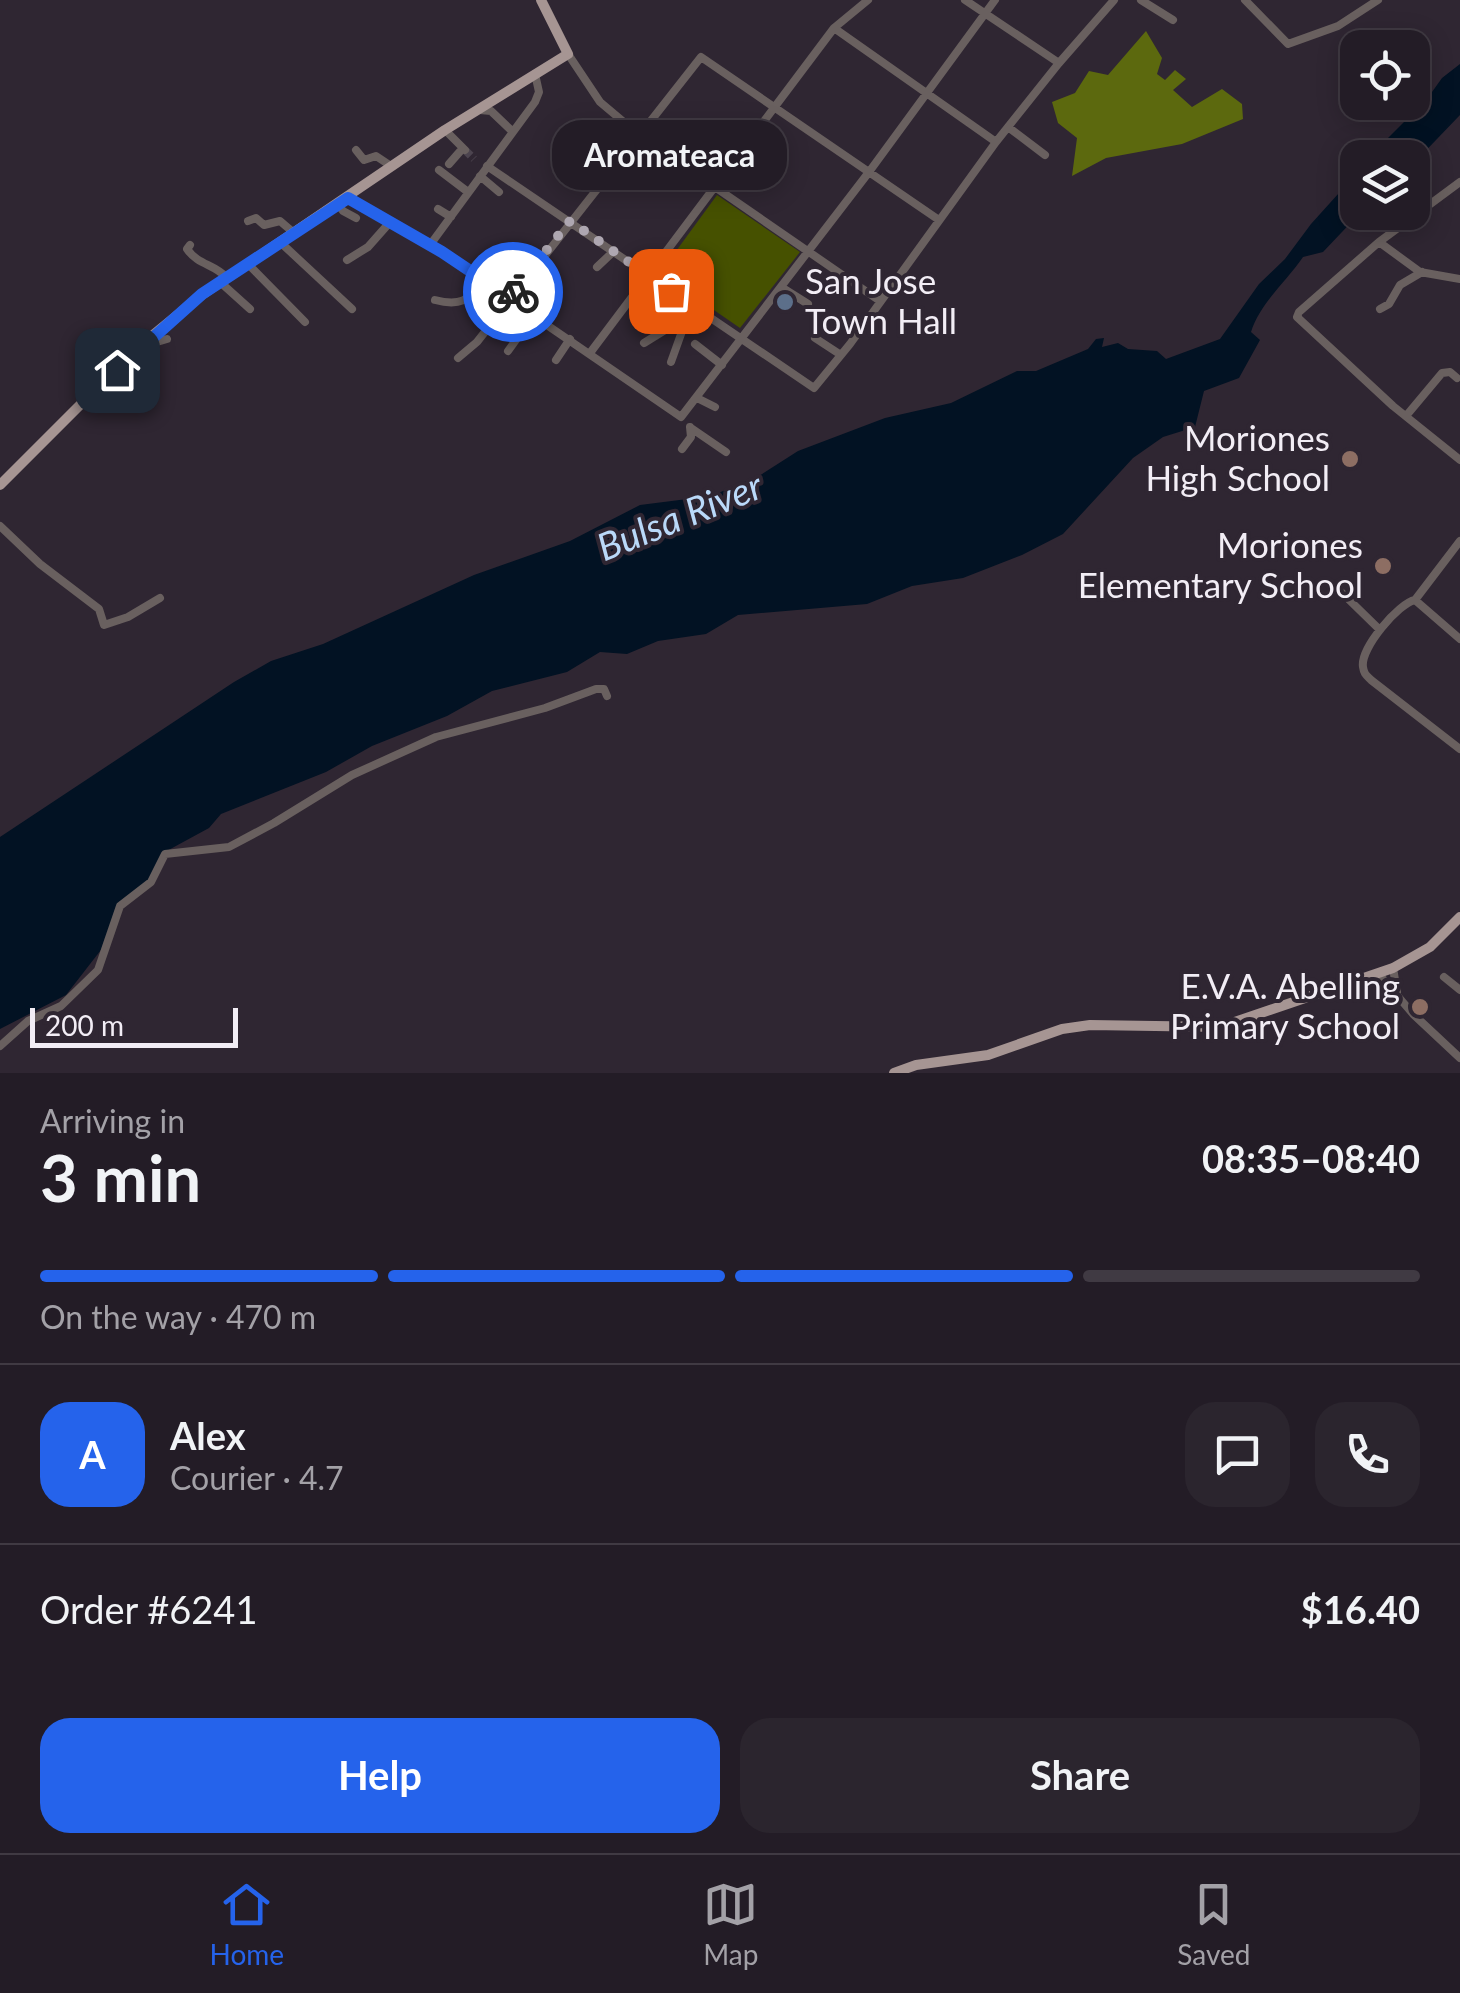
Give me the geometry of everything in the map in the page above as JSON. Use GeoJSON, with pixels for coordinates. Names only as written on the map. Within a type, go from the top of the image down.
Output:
{"type":"FeatureCollection","features":[{"type":"Feature","properties":{"kind":"main road"},"geometry":{"type":"LineString","coordinates":[[0,485],[137,348],[223,279],[444,130],[568,54],[542,2]]}},
{"type":"Feature","properties":{"kind":"main road"},"geometry":{"type":"LineString","coordinates":[[894,1073],[947,1059],[988,1055],[1062,1029],[1090,1024],[1220,1026],[1394,968],[1430,947],[1460,917]]}},
{"type":"Feature","properties":{"kind":"street"},"geometry":{"type":"LineString","coordinates":[[590,354],[834,28],[868,0]]}},
{"type":"Feature","properties":{"kind":"street"},"geometry":{"type":"LineString","coordinates":[[965,0],[1060,63]]}},
{"type":"Feature","properties":{"kind":"street"},"geometry":{"type":"LineString","coordinates":[[680,417],[869,172],[995,0]]}},
{"type":"Feature","properties":{"kind":"street"},"geometry":{"type":"LineString","coordinates":[[484,170],[570,221],[692,311],[814,388],[996,142],[1114,0]]}},
{"type":"Feature","properties":{"kind":"street"},"geometry":{"type":"LineString","coordinates":[[1141,0],[1173,20]]}},
{"type":"Feature","properties":{"kind":"street"},"geometry":{"type":"LineString","coordinates":[[1245,0],[1288,44],[1338,26],[1378,0]]}},
{"type":"Feature","properties":{"kind":"street"},"geometry":{"type":"LineString","coordinates":[[834,28],[996,142]]}},
{"type":"Feature","properties":{"kind":"street"},"geometry":{"type":"LineString","coordinates":[[568,54],[600,102],[638,134],[880,302]]}},
{"type":"Feature","properties":{"kind":"street"},"geometry":{"type":"LineString","coordinates":[[458,358],[477,342],[701,57],[940,220]]}},
{"type":"Feature","properties":{"kind":"street"},"geometry":{"type":"LineString","coordinates":[[430,245],[529,109],[539,92],[535,74]]}},
{"type":"Feature","properties":{"kind":"street"},"geometry":{"type":"LineString","coordinates":[[518,101],[529,109]]}},
{"type":"Feature","properties":{"kind":"street"},"geometry":{"type":"LineString","coordinates":[[477,110],[491,111],[512,131]]}},
{"type":"Feature","properties":{"kind":"street"},"geometry":{"type":"LineString","coordinates":[[1008,127],[1045,155]]}},
{"type":"Feature","properties":{"kind":"street"},"geometry":{"type":"LineString","coordinates":[[444,130],[464,149],[449,164]]}},
{"type":"Feature","properties":{"kind":"street"},"geometry":{"type":"LineString","coordinates":[[356,150],[364,160],[381,154],[391,166]]}},
{"type":"Feature","properties":{"kind":"street"},"geometry":{"type":"LineString","coordinates":[[474,159],[499,192]]}},
{"type":"Feature","properties":{"kind":"street"},"geometry":{"type":"LineString","coordinates":[[439,170],[468,192]]}},
{"type":"Feature","properties":{"kind":"street"},"geometry":{"type":"LineString","coordinates":[[1460,182],[1379,242],[1298,312],[1298,317],[1406,416],[1460,460]]}},
{"type":"Feature","properties":{"kind":"street"},"geometry":{"type":"LineString","coordinates":[[356,218],[343,212],[343,201],[391,222],[442,252],[726,452]]}},
{"type":"Feature","properties":{"kind":"street"},"geometry":{"type":"LineString","coordinates":[[438,209],[451,217]]}},
{"type":"Feature","properties":{"kind":"street"},"geometry":{"type":"LineString","coordinates":[[248,221],[256,218],[264,226],[280,221],[294,233]]}},
{"type":"Feature","properties":{"kind":"street"},"geometry":{"type":"LineString","coordinates":[[347,260],[368,248],[391,222]]}},
{"type":"Feature","properties":{"kind":"street"},"geometry":{"type":"LineString","coordinates":[[280,242],[352,309]]}},
{"type":"Feature","properties":{"kind":"street"},"geometry":{"type":"LineString","coordinates":[[1379,242],[1422,272],[1460,279]]}},
{"type":"Feature","properties":{"kind":"street"},"geometry":{"type":"LineString","coordinates":[[190,244],[190,254],[208,266],[216,266],[250,310]]}},
{"type":"Feature","properties":{"kind":"street"},"geometry":{"type":"LineString","coordinates":[[434,260],[442,252]]}},
{"type":"Feature","properties":{"kind":"street"},"geometry":{"type":"LineString","coordinates":[[598,267],[614,252]]}},
{"type":"Feature","properties":{"kind":"street"},"geometry":{"type":"LineString","coordinates":[[248,264],[305,322]]}},
{"type":"Feature","properties":{"kind":"street"},"geometry":{"type":"LineString","coordinates":[[1380,310],[1400,285],[1422,272]]}},
{"type":"Feature","properties":{"kind":"street"},"geometry":{"type":"LineString","coordinates":[[435,300],[460,303],[474,294],[482,279]]}},
{"type":"Feature","properties":{"kind":"street"},"geometry":{"type":"LineString","coordinates":[[781,287],[808,304]]}},
{"type":"Feature","properties":{"kind":"street"},"geometry":{"type":"LineString","coordinates":[[858,310],[869,317]]}},
{"type":"Feature","properties":{"kind":"street"},"geometry":{"type":"LineString","coordinates":[[644,343],[692,311]]}},
{"type":"Feature","properties":{"kind":"street"},"geometry":{"type":"LineString","coordinates":[[671,362],[692,311]]}},
{"type":"Feature","properties":{"kind":"street"},"geometry":{"type":"LineString","coordinates":[[508,351],[534,314]]}},
{"type":"Feature","properties":{"kind":"street"},"geometry":{"type":"LineString","coordinates":[[815,338],[842,355]]}},
{"type":"Feature","properties":{"kind":"street"},"geometry":{"type":"LineString","coordinates":[[137,348],[166,339]]}},
{"type":"Feature","properties":{"kind":"street"},"geometry":{"type":"LineString","coordinates":[[556,360],[570,339]]}},
{"type":"Feature","properties":{"kind":"street"},"geometry":{"type":"LineString","coordinates":[[695,344],[722,365]]}},
{"type":"Feature","properties":{"kind":"street"},"geometry":{"type":"LineString","coordinates":[[117,370],[148,382]]}},
{"type":"Feature","properties":{"kind":"street"},"geometry":{"type":"LineString","coordinates":[[1406,416],[1442,373],[1450,372],[1457,378]]}},
{"type":"Feature","properties":{"kind":"street"},"geometry":{"type":"LineString","coordinates":[[697,398],[716,407]]}},
{"type":"Feature","properties":{"kind":"street"},"geometry":{"type":"LineString","coordinates":[[682,450],[691,437],[691,428]]}},
{"type":"Feature","properties":{"kind":"street"},"geometry":{"type":"LineString","coordinates":[[0,526],[40,564],[98,608],[104,625],[118,622],[160,598]]}},
{"type":"Feature","properties":{"kind":"street"},"geometry":{"type":"LineString","coordinates":[[1460,541],[1415,600],[1405,603],[1380,630],[1364,656],[1364,672],[1460,749]]}},
{"type":"Feature","properties":{"kind":"street"},"geometry":{"type":"LineString","coordinates":[[1337,588],[1380,630]]}},
{"type":"Feature","properties":{"kind":"street"},"geometry":{"type":"LineString","coordinates":[[1415,600],[1460,638]]}},
{"type":"Feature","properties":{"kind":"street"},"geometry":{"type":"LineString","coordinates":[[0,1046],[28,1021],[60,1006],[98,970],[120,906],[151,882],[165,854],[229,847],[352,775],[436,737],[545,708],[596,689],[604,690],[607,696]]}},
{"type":"Feature","properties":{"kind":"street"},"geometry":{"type":"LineString","coordinates":[[1394,968],[1396,992]]}},
{"type":"Feature","properties":{"kind":"street"},"geometry":{"type":"LineString","coordinates":[[1378,973],[1413,1014],[1460,1058]]}},
{"type":"Feature","properties":{"kind":"street"},"geometry":{"type":"LineString","coordinates":[[1444,977],[1460,990]]}},
{"type":"Feature","properties":{"kind":"green space"},"geometry":{"type":"Polygon","coordinates":[[[1146,31],[1162,58],[1157,74],[1165,80],[1175,70],[1186,79],[1173,90],[1192,107],[1222,89],[1242,104],[1243,119],[1182,144],[1106,158],[1072,176],[1077,138],[1058,123],[1052,102],[1075,93],[1089,71],[1108,75],[1146,31]]]}},
{"type":"Feature","properties":{"kind":"green space"},"geometry":{"type":"Polygon","coordinates":[[[717,195],[800,252],[740,328],[660,273],[717,195]]]}},
{"type":"Feature","properties":{"kind":"water"},"geometry":{"type":"Polygon","coordinates":[[[1460,64],[1460,115],[1430,146],[1430,140],[1386,140],[1406,120],[1430,120],[1430,95],[1442,78],[1460,64]]]}},
{"type":"Feature","properties":{"kind":"water","name":"Bulsa River"},"geometry":{"type":"Polygon","coordinates":[[[1340,192],[1340,230],[1344,230],[1323,252],[1303,257],[1267,302],[1251,332],[1260,340],[1239,378],[1204,391],[1195,427],[1163,437],[1133,458],[1063,534],[963,578],[912,586],[867,604],[738,615],[706,634],[658,641],[627,654],[600,652],[567,672],[492,691],[447,716],[372,746],[326,772],[221,814],[209,828],[163,853],[150,879],[118,904],[104,946],[66,995],[0,1029],[0,837],[234,682],[271,661],[323,644],[474,575],[570,541],[640,505],[711,496],[759,476],[798,451],[885,418],[951,403],[1017,371],[1036,371],[1088,349],[1096,339],[1104,338],[1102,347],[1118,343],[1128,349],[1157,351],[1166,359],[1220,339],[1259,284],[1285,259],[1340,192]]]}},
{"type":"Feature","properties":{"kind":"tunnel"},"geometry":{"type":"LineString","coordinates":[[465,150],[474,159]]}},
{"type":"Feature","properties":{"kind":"way so far"},"geometry":{"type":"LineString","coordinates":[[513,292],[570,221],[671,291]]}},
{"type":"Feature","properties":{"kind":"place","name":"Aromateaca"},"geometry":{"type":"Point","coordinates":[671,291]}},
{"type":"Feature","properties":{"kind":"place","name":"San Jose Town Hall"},"geometry":{"type":"Point","coordinates":[785,302]}},
{"type":"Feature","properties":{"kind":"place","name":"Moriones High School"},"geometry":{"type":"Point","coordinates":[1350,459]}},
{"type":"Feature","properties":{"kind":"place","name":"Moriones Elementary School"},"geometry":{"type":"Point","coordinates":[1383,566]}},
{"type":"Feature","properties":{"kind":"place","name":"E.V.A. Abelling Primary School"},"geometry":{"type":"Point","coordinates":[1420,1007]}},
{"type":"Feature","properties":{"kind":"route"},"geometry":{"type":"LineString","coordinates":[[117,370],[137,348],[202,294],[348,198],[442,252],[509,297],[513,292]]}}]}
